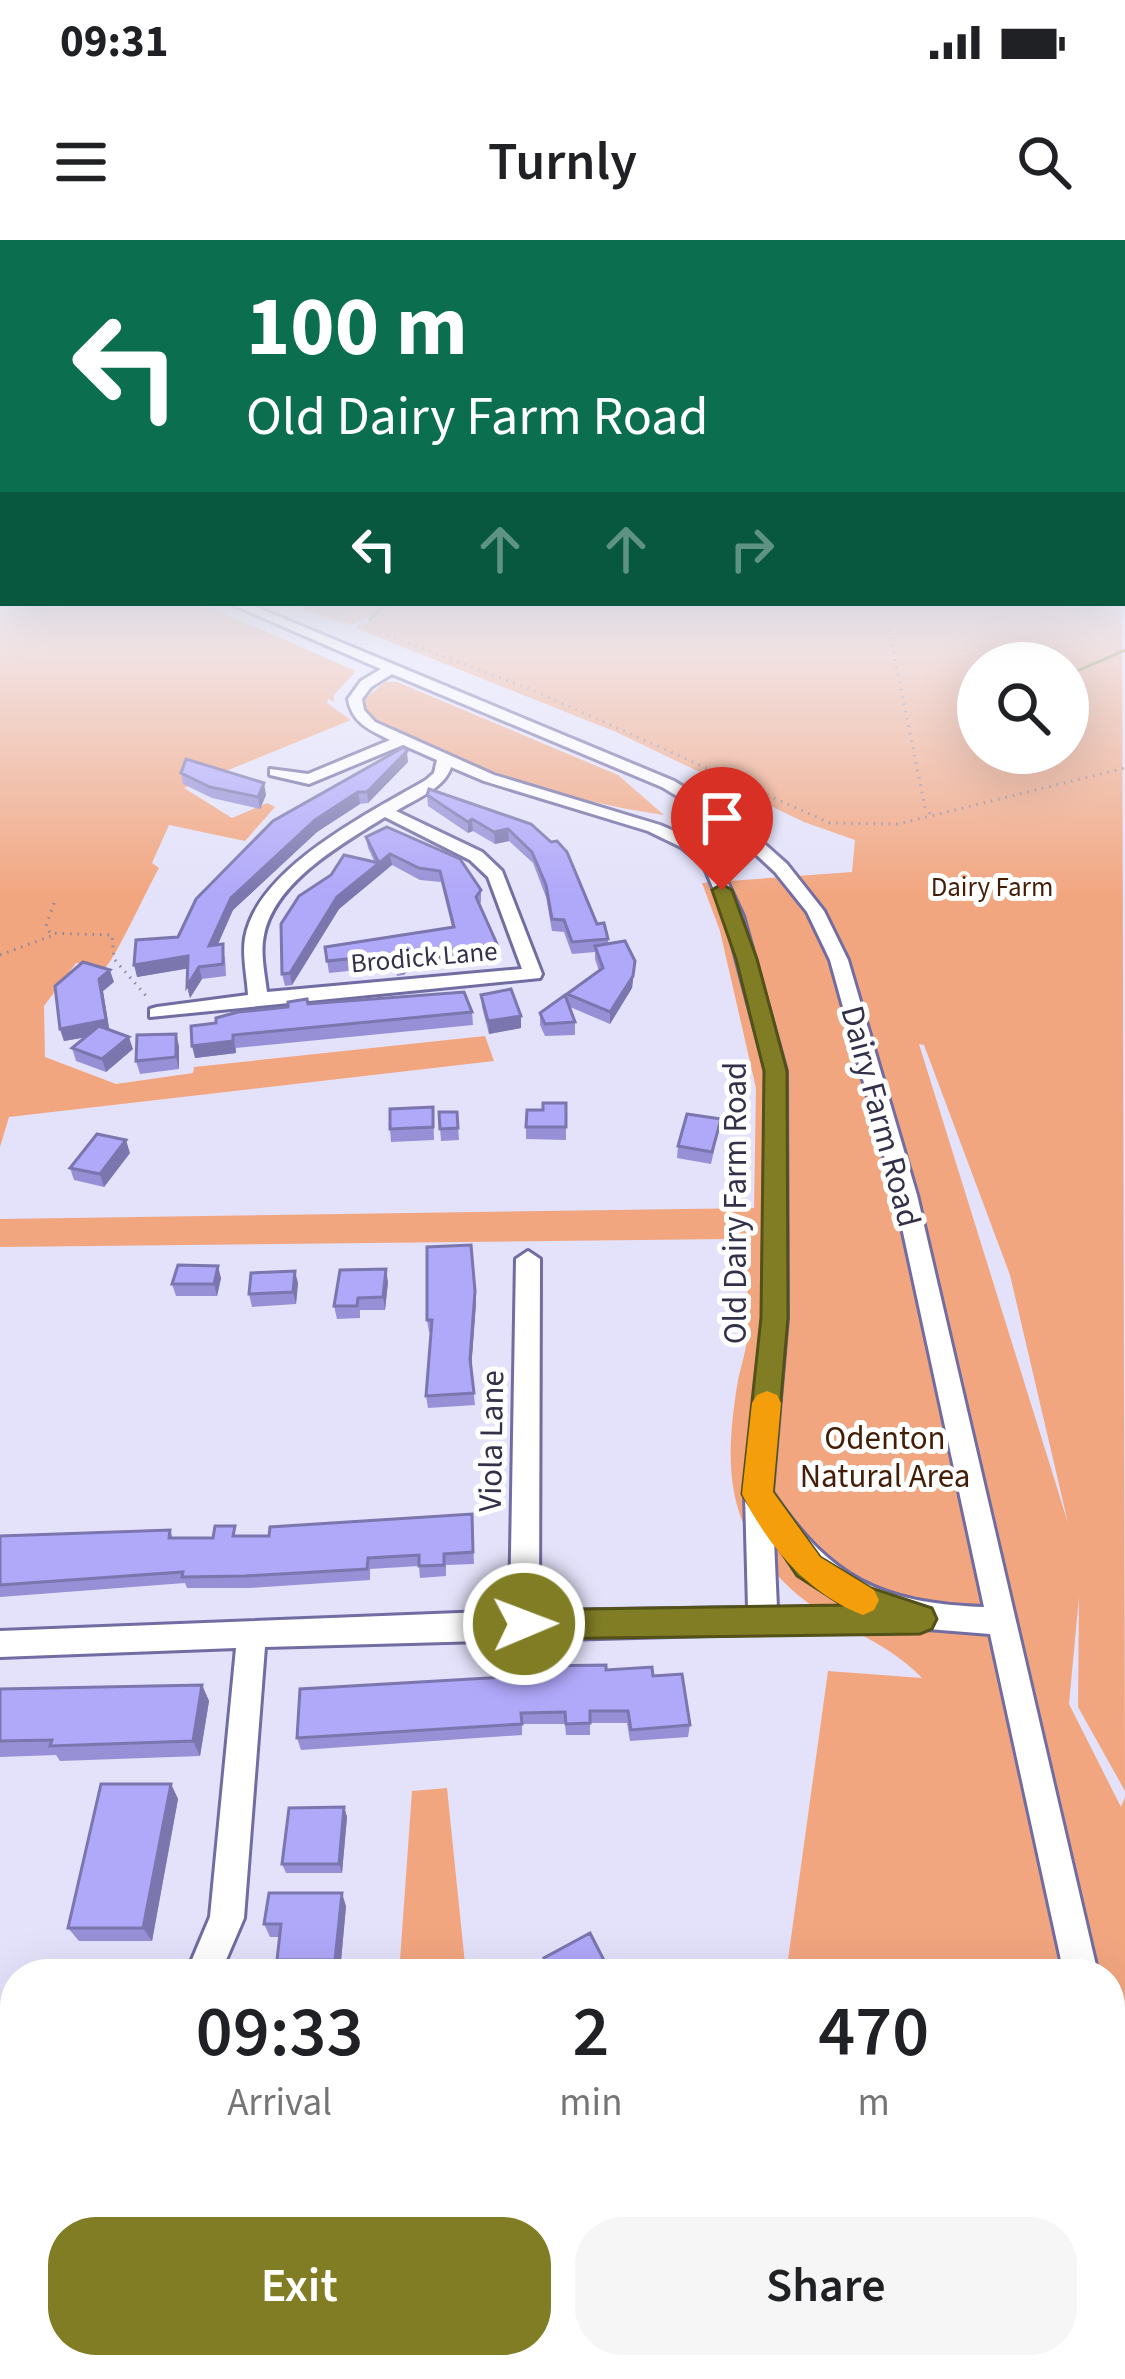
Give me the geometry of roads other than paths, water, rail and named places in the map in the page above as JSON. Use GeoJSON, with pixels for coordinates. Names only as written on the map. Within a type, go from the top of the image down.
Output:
{"type":"FeatureCollection","features":[{"type":"Feature","properties":{"kind":"street","name":"Old Dairy Farm Road"},"geometry":{"type":"LineString","coordinates":[[361,695],[355,705],[362,719],[400,741],[489,778],[629,820],[687,843],[711,864],[734,916],[776,1071],[775,1318],[758,1494],[763,1620]]}},
{"type":"Feature","properties":{"kind":"street","name":"Dairy Farm Road"},"geometry":{"type":"LineString","coordinates":[[456,695],[668,784],[728,820],[781,868],[815,911],[839,960],[907,1195],[1078,1959]]}},
{"type":"Feature","properties":{"kind":"street"},"geometry":{"type":"LineString","coordinates":[[275,772],[309,779],[400,741]]}},
{"type":"Feature","properties":{"kind":"street"},"geometry":{"type":"LineString","coordinates":[[258,999],[254,937],[262,912],[350,829],[432,783],[441,775],[445,759]]}},
{"type":"Feature","properties":{"kind":"street","name":"Brodick Lane"},"geometry":{"type":"LineString","coordinates":[[157,1013],[533,974],[496,875],[476,856],[385,811]]}},
{"type":"Feature","properties":{"kind":"street","name":"Viola Lane"},"geometry":{"type":"LineString","coordinates":[[524,1624],[529,1259]]}},
{"type":"Feature","properties":{"kind":"street"},"geometry":{"type":"LineString","coordinates":[[758,1494],[809,1567],[861,1600],[920,1619]]}},
{"type":"Feature","properties":{"kind":"street"},"geometry":{"type":"LineString","coordinates":[[0,1644],[524,1624],[1000,1621]]}},
{"type":"Feature","properties":{"kind":"street"},"geometry":{"type":"LineString","coordinates":[[209,1959],[227,1918],[253,1633]]}},
{"type":"Feature","properties":{"kind":"park label","name":"Dairy Farm"},"geometry":{"type":"Point","coordinates":[992,887]}},
{"type":"Feature","properties":{"kind":"park label","name":"Odenton Natural Area"},"geometry":{"type":"Point","coordinates":[885,1456]}}]}
